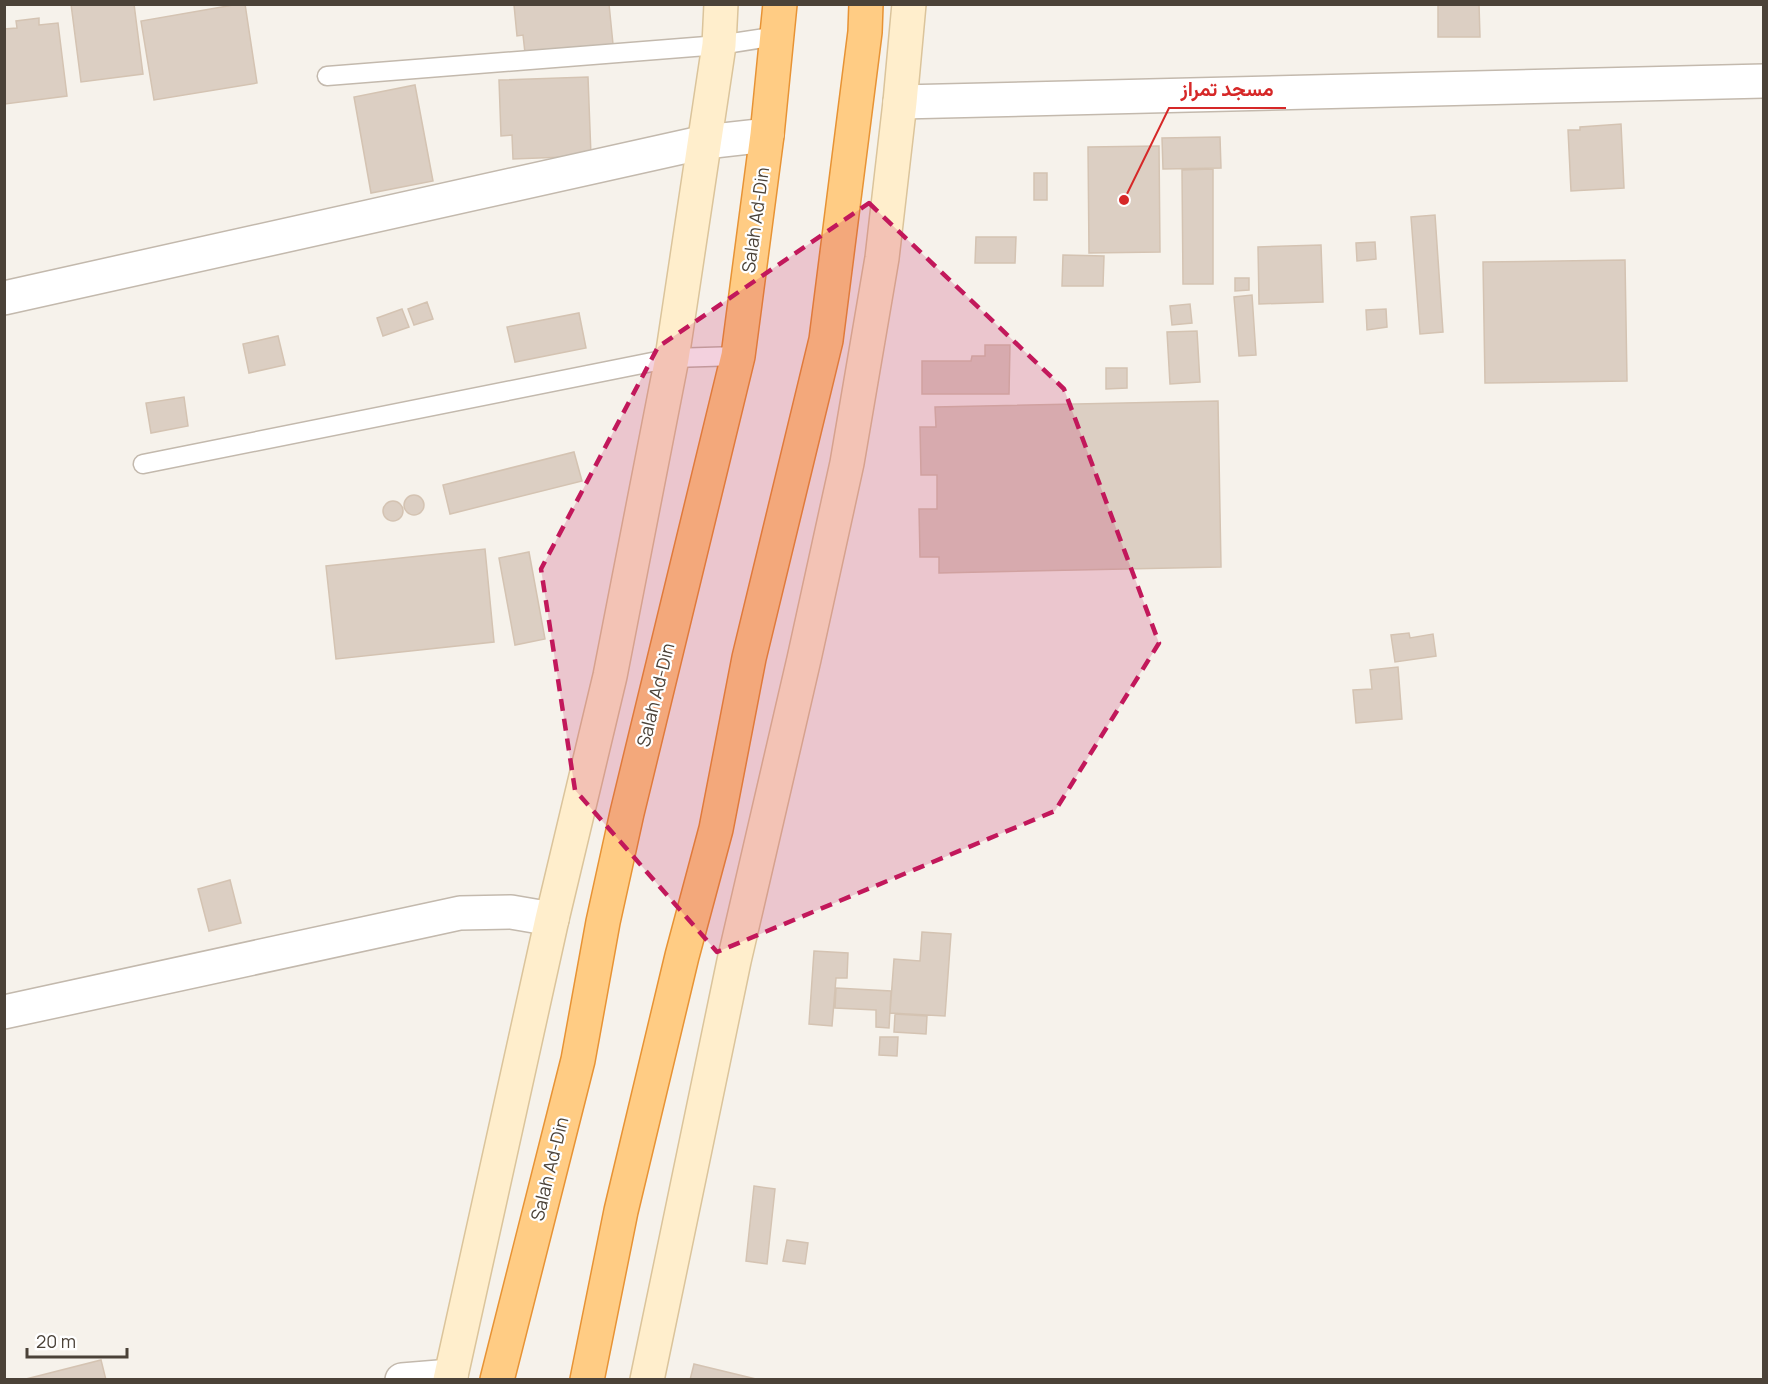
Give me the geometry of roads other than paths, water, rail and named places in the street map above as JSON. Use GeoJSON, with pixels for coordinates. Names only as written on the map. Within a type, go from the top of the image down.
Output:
{"type":"FeatureCollection","features":[{"type":"Feature","properties":{"kind":"highway"},"geometry":{"type":"LineString","coordinates":[[587,1380],[621,1211],[682,956],[716,829],[750,658],[826,340],[865,32],[866,4]]}},
{"type":"Feature","properties":{"kind":"highway","name":"Salah Ad-Din"},"geometry":{"type":"LineString","coordinates":[[497,1380],[578,1060],[603,922],[627,813],[738,356],[767,135],[778,20]]}},
{"type":"Feature","properties":{"kind":"main road"},"geometry":{"type":"LineString","coordinates":[[451,1378],[552,919],[610,676],[672,358],[719,45],[721,4]]}},
{"type":"Feature","properties":{"kind":"main road"},"geometry":{"type":"LineString","coordinates":[[646,1380],[734,961],[847,463],[882,258],[909,4]]}},
{"type":"Feature","properties":{"kind":"street"},"geometry":{"type":"LineString","coordinates":[[900,102],[1764,81]]}},
{"type":"Feature","properties":{"kind":"street"},"geometry":{"type":"LineString","coordinates":[[4,298],[705,142],[767,135]]}},
{"type":"Feature","properties":{"kind":"street"},"geometry":{"type":"LineString","coordinates":[[4,1012],[460,913],[511,912],[552,919]]}},
{"type":"Feature","properties":{"kind":"street"},"geometry":{"type":"LineString","coordinates":[[402,1380],[451,1378]]}},
{"type":"Feature","properties":{"kind":"lane"},"geometry":{"type":"LineString","coordinates":[[327,76],[719,45],[778,20]]}},
{"type":"Feature","properties":{"kind":"lane"},"geometry":{"type":"LineString","coordinates":[[143,464],[672,358],[738,356]]}},
{"type":"Feature","properties":{"kind":"place","name":"مسجد تمراز"},"geometry":{"type":"Point","coordinates":[1124,200]}}]}
